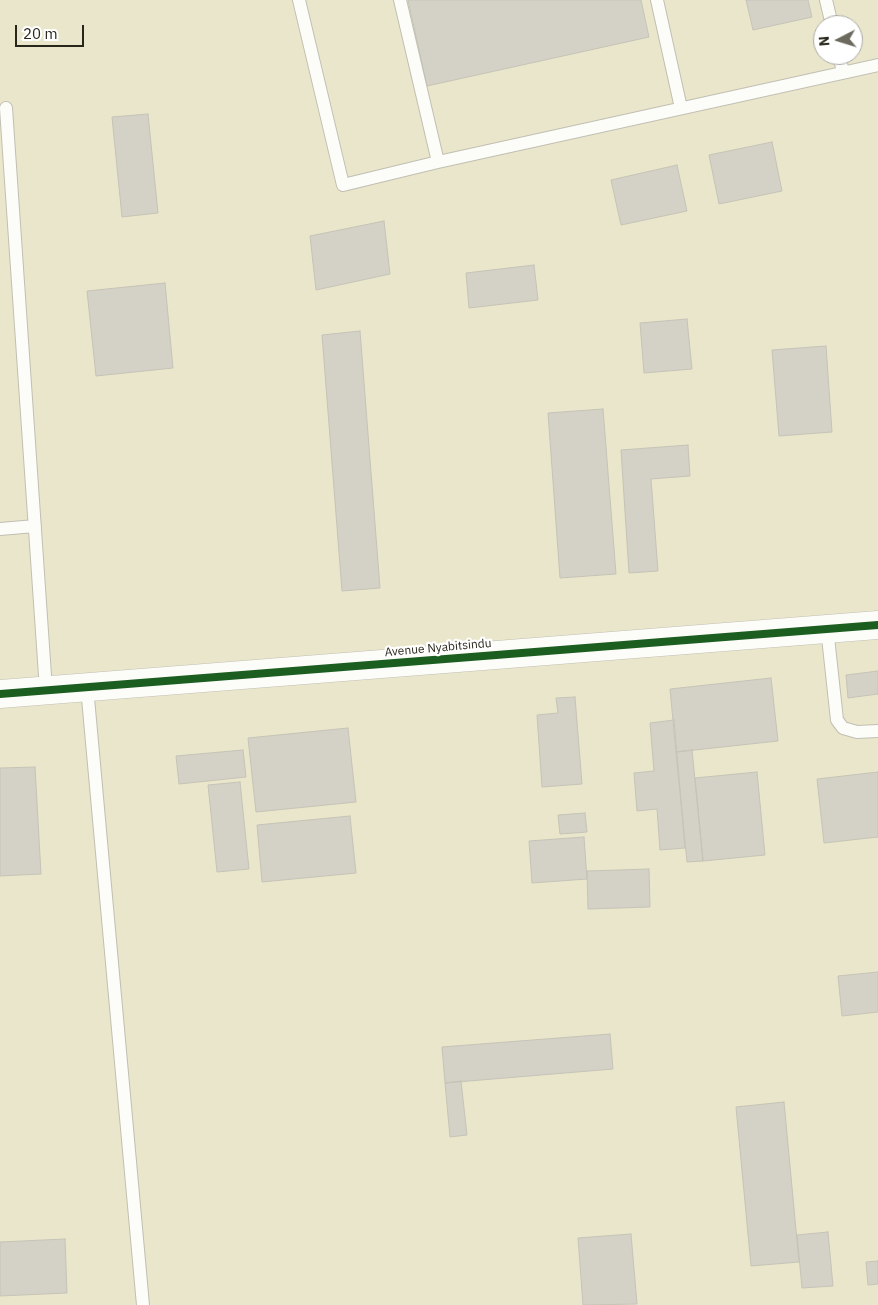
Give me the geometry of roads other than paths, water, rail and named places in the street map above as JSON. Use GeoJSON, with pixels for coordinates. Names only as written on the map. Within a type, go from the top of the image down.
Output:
{"type":"FeatureCollection","features":[{"type":"Feature","properties":{"kind":"street","name":"Avenue Nyabitsindu"},"geometry":{"type":"LineString","coordinates":[[0,694],[878,625]]}},
{"type":"Feature","properties":{"kind":"lane"},"geometry":{"type":"LineString","coordinates":[[299,0],[342,185],[878,65]]}},
{"type":"Feature","properties":{"kind":"lane"},"geometry":{"type":"LineString","coordinates":[[400,0],[438,162]]}},
{"type":"Feature","properties":{"kind":"lane"},"geometry":{"type":"LineString","coordinates":[[657,0],[681,108]]}},
{"type":"Feature","properties":{"kind":"lane"},"geometry":{"type":"LineString","coordinates":[[826,0],[830,15]]}},
{"type":"Feature","properties":{"kind":"lane"},"geometry":{"type":"LineString","coordinates":[[841,65],[843,72]]}},
{"type":"Feature","properties":{"kind":"lane"},"geometry":{"type":"LineString","coordinates":[[6,108],[46,690]]}},
{"type":"Feature","properties":{"kind":"lane"},"geometry":{"type":"LineString","coordinates":[[0,529],[35,526]]}},
{"type":"Feature","properties":{"kind":"lane"},"geometry":{"type":"LineString","coordinates":[[827,628],[838,720],[843,728],[857,732],[878,731]]}},
{"type":"Feature","properties":{"kind":"lane"},"geometry":{"type":"LineString","coordinates":[[86,687],[143,1305]]}}]}
